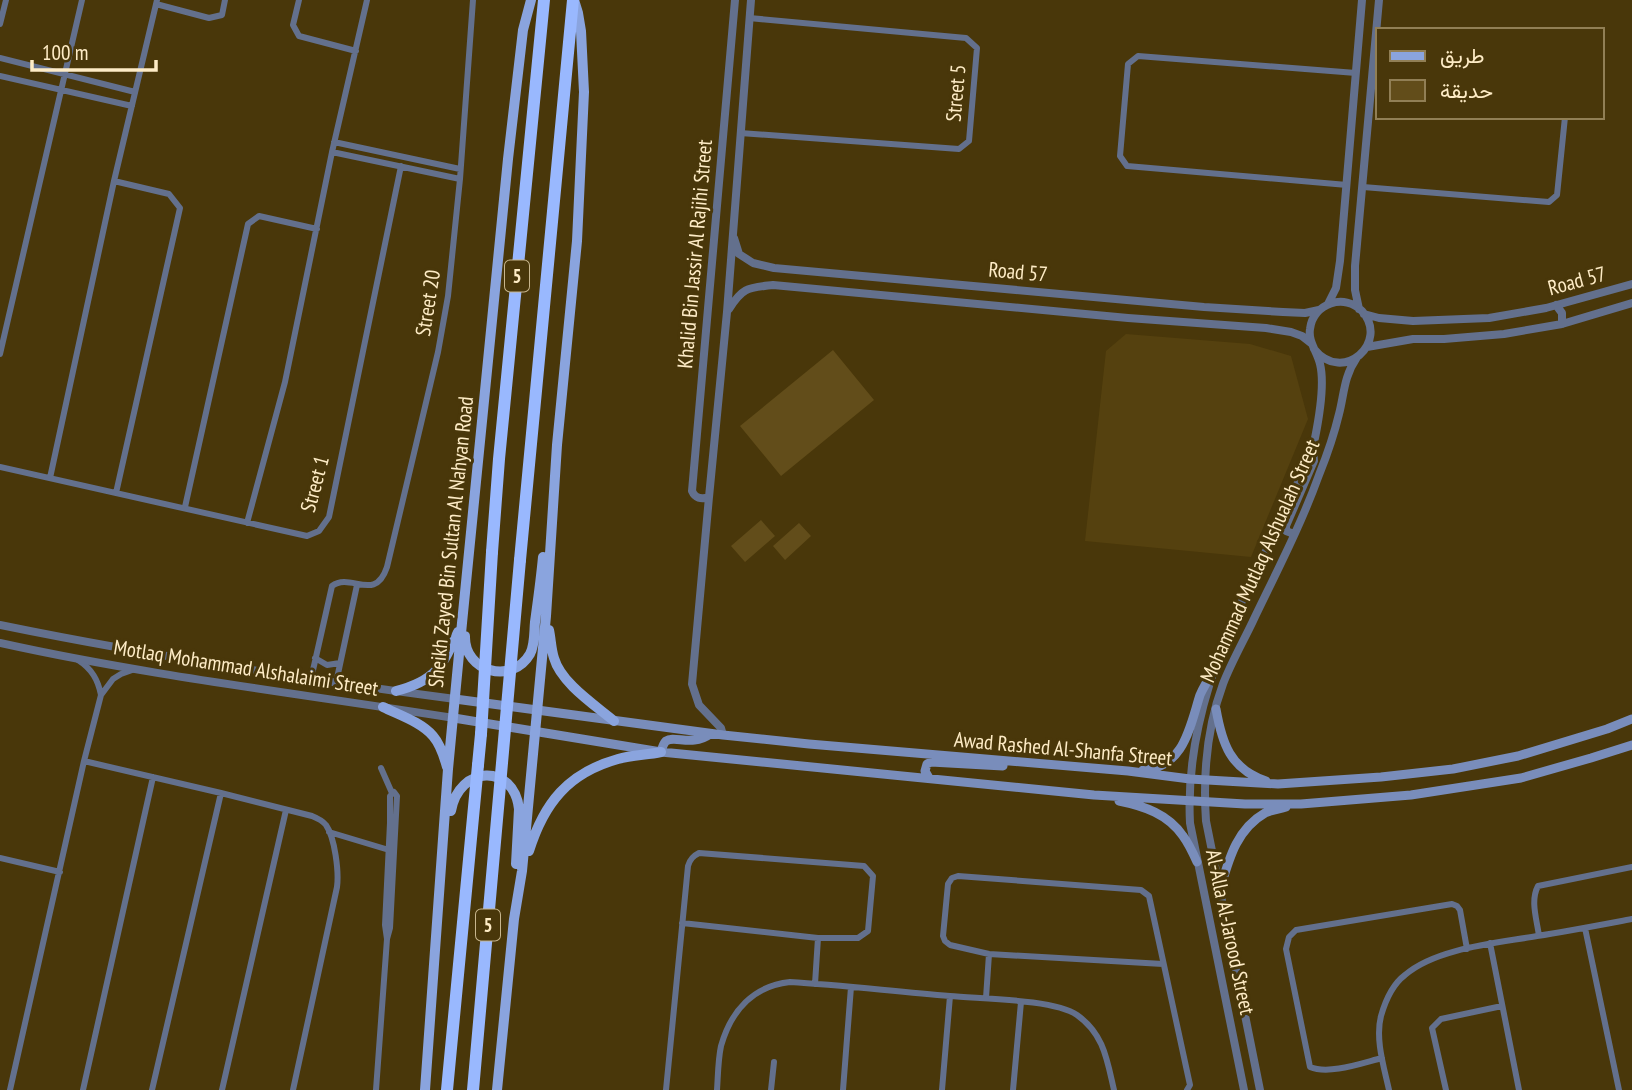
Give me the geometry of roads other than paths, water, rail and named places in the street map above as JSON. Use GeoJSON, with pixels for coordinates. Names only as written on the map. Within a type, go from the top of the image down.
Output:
{"type":"FeatureCollection","features":[{"type":"Feature","properties":{"kind":"highway","name":"Sheikh Zayed Bin Sultan Al Nahyan Road"},"geometry":{"type":"LineString","coordinates":[[447,1090],[481,734],[499,459],[544,0]]}},
{"type":"Feature","properties":{"kind":"highway","name":"5"},"geometry":{"type":"LineString","coordinates":[[473,1090],[573,0]]}},
{"type":"Feature","properties":{"kind":"main road","name":"Sheikh Zayed Bin Sultan Al Nahyan Road"},"geometry":{"type":"LineString","coordinates":[[425,1090],[448,769],[462,623],[507,173],[523,30],[531,0]]}},
{"type":"Feature","properties":{"kind":"main road"},"geometry":{"type":"LineString","coordinates":[[480,445],[465,641],[469,654],[477,664],[497,672],[522,663],[532,648],[557,445],[577,241],[583,121],[581,31],[573,0]]}},
{"type":"Feature","properties":{"kind":"main road"},"geometry":{"type":"LineString","coordinates":[[523,871],[546,616],[557,445]]}},
{"type":"Feature","properties":{"kind":"main road"},"geometry":{"type":"LineString","coordinates":[[546,616],[554,660],[562,673],[587,699],[614,721]]}},
{"type":"Feature","properties":{"kind":"main road"},"geometry":{"type":"LineString","coordinates":[[396,691],[414,686],[431,676],[444,662],[462,623]]}},
{"type":"Feature","properties":{"kind":"main road"},"geometry":{"type":"LineString","coordinates":[[1128,771],[1156,768],[1179,750],[1190,731],[1202,691],[1214,670]]}},
{"type":"Feature","properties":{"kind":"main road","name":"Motlaq Mohammad Alshalaimi Street"},"geometry":{"type":"LineString","coordinates":[[455,699],[486,703]]}},
{"type":"Feature","properties":{"kind":"main road","name":"Awad Rashed Al-Shanfa Street"},"geometry":{"type":"LineString","coordinates":[[486,703],[710,734],[1128,771],[1190,779],[1278,784],[1453,769],[1518,757],[1632,719]]}},
{"type":"Feature","properties":{"kind":"main road"},"geometry":{"type":"LineString","coordinates":[[383,707],[433,736],[448,769]]}},
{"type":"Feature","properties":{"kind":"main road"},"geometry":{"type":"LineString","coordinates":[[1216,709],[1222,739],[1234,761],[1251,774],[1278,784]]}},
{"type":"Feature","properties":{"kind":"main road","name":"Motlaq Mohammad Alshalaimi Street"},"geometry":{"type":"LineString","coordinates":[[454,718],[487,724]]}},
{"type":"Feature","properties":{"kind":"main road","name":"Awad Rashed Al-Shanfa Street"},"geometry":{"type":"LineString","coordinates":[[487,724],[661,752],[992,786],[1245,804],[1301,804],[1411,795],[1521,778],[1632,745]]}},
{"type":"Feature","properties":{"kind":"main road"},"geometry":{"type":"LineString","coordinates":[[513,919],[534,834],[544,812],[568,783],[590,769],[620,759],[661,752],[663,744],[668,740],[695,741],[710,734]]}},
{"type":"Feature","properties":{"kind":"main road"},"geometry":{"type":"LineString","coordinates":[[929,778],[925,767],[931,762],[1013,766],[1040,764]]}},
{"type":"Feature","properties":{"kind":"main road"},"geometry":{"type":"LineString","coordinates":[[437,918],[453,800],[459,789],[473,778],[484,775],[496,777],[515,793],[519,809],[513,919],[497,1090]]}},
{"type":"Feature","properties":{"kind":"main road"},"geometry":{"type":"LineString","coordinates":[[1094,795],[1144,806],[1168,820],[1183,835],[1197,862]]}},
{"type":"Feature","properties":{"kind":"main road"},"geometry":{"type":"LineString","coordinates":[[1219,893],[1238,838],[1266,812],[1301,804]]}},
{"type":"Feature","properties":{"kind":"street"},"geometry":{"type":"LineString","coordinates":[[0,24],[6,0]]}},
{"type":"Feature","properties":{"kind":"street"},"geometry":{"type":"LineString","coordinates":[[0,354],[82,0]]}},
{"type":"Feature","properties":{"kind":"street"},"geometry":{"type":"LineString","coordinates":[[50,478],[156,2],[209,19],[222,15],[225,0]]}},
{"type":"Feature","properties":{"kind":"street"},"geometry":{"type":"LineString","coordinates":[[299,0],[293,25],[299,36],[356,51]]}},
{"type":"Feature","properties":{"kind":"street"},"geometry":{"type":"LineString","coordinates":[[247,523],[285,382],[334,142],[367,0]]}},
{"type":"Feature","properties":{"kind":"street","name":"Street 20"},"geometry":{"type":"LineString","coordinates":[[311,679],[332,586],[341,582],[366,586],[376,583],[387,567],[444,324],[460,179],[473,0]]}},
{"type":"Feature","properties":{"kind":"street","name":"Khalid Bin Jassir Al Rajihi Street"},"geometry":{"type":"LineString","coordinates":[[709,497],[699,498],[692,491],[736,0]]}},
{"type":"Feature","properties":{"kind":"street","name":"Khalid Bin Jassir Al Rajihi Street"},"geometry":{"type":"LineString","coordinates":[[723,735],[721,728],[699,705],[692,677],[727,312],[751,0]]}},
{"type":"Feature","properties":{"kind":"street"},"geometry":{"type":"LineString","coordinates":[[1328,304],[1336,288],[1348,185],[1362,0]]}},
{"type":"Feature","properties":{"kind":"street"},"geometry":{"type":"LineString","coordinates":[[1378,28],[1379,0]]}},
{"type":"Feature","properties":{"kind":"street","name":"Street 5"},"geometry":{"type":"LineString","coordinates":[[740,133],[959,149],[969,141],[977,48],[966,38],[749,18]]}},
{"type":"Feature","properties":{"kind":"street"},"geometry":{"type":"LineString","coordinates":[[1348,185],[1127,166],[1120,156],[1128,64],[1138,56],[1356,73]]}},
{"type":"Feature","properties":{"kind":"street"},"geometry":{"type":"LineString","coordinates":[[0,58],[135,92]]}},
{"type":"Feature","properties":{"kind":"street"},"geometry":{"type":"LineString","coordinates":[[1362,311],[1344,302],[1328,304],[1319,310],[1311,323],[1309,333],[1313,346],[1322,358],[1345,363],[1356,359],[1367,347],[1370,330],[1355,290],[1355,266],[1376,74]]}},
{"type":"Feature","properties":{"kind":"street"},"geometry":{"type":"LineString","coordinates":[[0,76],[132,106]]}},
{"type":"Feature","properties":{"kind":"street"},"geometry":{"type":"LineString","coordinates":[[1363,187],[1549,202],[1557,195],[1565,119]]}},
{"type":"Feature","properties":{"kind":"street"},"geometry":{"type":"LineString","coordinates":[[334,142],[460,169]]}},
{"type":"Feature","properties":{"kind":"street"},"geometry":{"type":"LineString","coordinates":[[332,152],[460,179]]}},
{"type":"Feature","properties":{"kind":"street","name":"Street 1"},"geometry":{"type":"LineString","coordinates":[[0,467],[307,536],[319,531],[328,517],[401,166]]}},
{"type":"Feature","properties":{"kind":"street"},"geometry":{"type":"LineString","coordinates":[[114,181],[169,194],[180,208],[116,493]]}},
{"type":"Feature","properties":{"kind":"street"},"geometry":{"type":"LineString","coordinates":[[185,507],[248,224],[260,216],[317,229]]}},
{"type":"Feature","properties":{"kind":"street","name":"Road 57"},"geometry":{"type":"LineString","coordinates":[[732,233],[739,254],[753,263],[774,268],[1204,307],[1294,313],[1319,310]]}},
{"type":"Feature","properties":{"kind":"street"},"geometry":{"type":"LineString","coordinates":[[774,268],[770,270],[768,279],[774,285]]}},
{"type":"Feature","properties":{"kind":"street","name":"Road 57"},"geometry":{"type":"LineString","coordinates":[[1362,311],[1392,320],[1489,318],[1520,314],[1632,284]]}},
{"type":"Feature","properties":{"kind":"street","name":"Road 57"},"geometry":{"type":"LineString","coordinates":[[727,312],[737,296],[750,288],[774,285],[1291,332],[1302,336],[1313,346]]}},
{"type":"Feature","properties":{"kind":"street","name":"Road 57"},"geometry":{"type":"LineString","coordinates":[[1367,347],[1413,339],[1504,334],[1562,324],[1632,303]]}},
{"type":"Feature","properties":{"kind":"street"},"geometry":{"type":"LineString","coordinates":[[1556,305],[1562,313],[1562,324]]}},
{"type":"Feature","properties":{"kind":"street"},"geometry":{"type":"LineString","coordinates":[[1202,323],[1208,314],[1204,307]]}},
{"type":"Feature","properties":{"kind":"street"},"geometry":{"type":"LineString","coordinates":[[1222,308],[1218,314],[1222,325]]}},
{"type":"Feature","properties":{"kind":"street","name":"Mohammad Mutlaq Alshualah Street"},"geometry":{"type":"LineString","coordinates":[[1190,779],[1197,729],[1224,642],[1313,445],[1322,375],[1313,346]]}},
{"type":"Feature","properties":{"kind":"street","name":"Mohammad Mutlaq Alshualah Street"},"geometry":{"type":"LineString","coordinates":[[1205,780],[1216,709],[1227,676],[1314,488],[1331,442],[1345,379],[1356,359]]}},
{"type":"Feature","properties":{"kind":"street"},"geometry":{"type":"LineString","coordinates":[[1294,534],[1286,531],[1286,526],[1314,461],[1313,445]]}},
{"type":"Feature","properties":{"kind":"street"},"geometry":{"type":"LineString","coordinates":[[336,683],[357,584]]}},
{"type":"Feature","properties":{"kind":"street","name":"Motlaq Mohammad Alshalaimi Street"},"geometry":{"type":"LineString","coordinates":[[0,625],[225,666],[455,699]]}},
{"type":"Feature","properties":{"kind":"street","name":"Motlaq Mohammad Alshalaimi Street"},"geometry":{"type":"LineString","coordinates":[[0,643],[135,669],[454,718]]}},
{"type":"Feature","properties":{"kind":"street"},"geometry":{"type":"LineString","coordinates":[[315,658],[327,665],[340,663]]}},
{"type":"Feature","properties":{"kind":"street"},"geometry":{"type":"LineString","coordinates":[[76,659],[95,676],[101,695]]}},
{"type":"Feature","properties":{"kind":"street"},"geometry":{"type":"LineString","coordinates":[[221,682],[228,677],[225,666]]}},
{"type":"Feature","properties":{"kind":"street"},"geometry":{"type":"LineString","coordinates":[[10,1090],[101,695],[113,679],[135,669]]}},
{"type":"Feature","properties":{"kind":"street"},"geometry":{"type":"LineString","coordinates":[[85,761],[316,817],[324,823],[329,831],[338,865],[337,887],[292,1090]]}},
{"type":"Feature","properties":{"kind":"street"},"geometry":{"type":"LineString","coordinates":[[376,1090],[390,928],[397,796],[392,793],[381,768]]}},
{"type":"Feature","properties":{"kind":"street"},"geometry":{"type":"LineString","coordinates":[[83,1090],[153,777]]}},
{"type":"Feature","properties":{"kind":"street","name":"Al-Alla Al-Jarood Street"},"geometry":{"type":"LineString","coordinates":[[1190,779],[1190,823],[1244,1090]]}},
{"type":"Feature","properties":{"kind":"street","name":"Al-Alla Al-Jarood Street"},"geometry":{"type":"LineString","coordinates":[[1205,780],[1206,821],[1260,1090]]}},
{"type":"Feature","properties":{"kind":"street"},"geometry":{"type":"LineString","coordinates":[[152,1090],[221,793]]}},
{"type":"Feature","properties":{"kind":"street"},"geometry":{"type":"LineString","coordinates":[[387,939],[385,925],[392,793]]}},
{"type":"Feature","properties":{"kind":"street"},"geometry":{"type":"LineString","coordinates":[[222,1090],[286,810]]}},
{"type":"Feature","properties":{"kind":"street"},"geometry":{"type":"LineString","coordinates":[[329,831],[389,850]]}},
{"type":"Feature","properties":{"kind":"street"},"geometry":{"type":"LineString","coordinates":[[666,1090],[682,923],[690,860],[699,853],[864,866],[873,876],[869,931],[858,939],[818,938],[682,923]]}},
{"type":"Feature","properties":{"kind":"street"},"geometry":{"type":"LineString","coordinates":[[0,858],[60,872]]}},
{"type":"Feature","properties":{"kind":"street"},"geometry":{"type":"LineString","coordinates":[[1539,936],[1534,900],[1538,886],[1632,867]]}},
{"type":"Feature","properties":{"kind":"street"},"geometry":{"type":"LineString","coordinates":[[1163,964],[989,954],[950,945],[943,936],[948,884],[952,878],[958,876],[1141,890],[1149,896],[1190,1086],[1187,1090]]}},
{"type":"Feature","properties":{"kind":"street"},"geometry":{"type":"LineString","coordinates":[[1382,1058],[1329,1070],[1310,1067],[1286,949],[1289,937],[1296,930],[1452,904],[1460,911],[1466,949]]}},
{"type":"Feature","properties":{"kind":"street"},"geometry":{"type":"LineString","coordinates":[[1389,1090],[1379,1043],[1380,1018],[1386,1002],[1404,975],[1438,957],[1490,943],[1632,919]]}},
{"type":"Feature","properties":{"kind":"street"},"geometry":{"type":"LineString","coordinates":[[1585,928],[1619,1090]]}},
{"type":"Feature","properties":{"kind":"street"},"geometry":{"type":"LineString","coordinates":[[815,984],[818,938]]}},
{"type":"Feature","properties":{"kind":"street"},"geometry":{"type":"LineString","coordinates":[[1490,943],[1519,1090]]}},
{"type":"Feature","properties":{"kind":"street"},"geometry":{"type":"LineString","coordinates":[[986,999],[989,954]]}},
{"type":"Feature","properties":{"kind":"street"},"geometry":{"type":"LineString","coordinates":[[717,1090],[720,1049],[735,1014],[763,989],[790,982],[1056,1006],[1075,1014],[1099,1038],[1114,1090]]}},
{"type":"Feature","properties":{"kind":"street"},"geometry":{"type":"LineString","coordinates":[[843,1090],[851,987]]}},
{"type":"Feature","properties":{"kind":"street"},"geometry":{"type":"LineString","coordinates":[[942,1090],[950,996]]}},
{"type":"Feature","properties":{"kind":"street"},"geometry":{"type":"LineString","coordinates":[[1013,1090],[1021,1002]]}},
{"type":"Feature","properties":{"kind":"street"},"geometry":{"type":"LineString","coordinates":[[1446,1090],[1432,1028],[1441,1019],[1502,1006]]}},
{"type":"Feature","properties":{"kind":"street"},"geometry":{"type":"LineString","coordinates":[[771,1090],[774,1062]]}}]}
